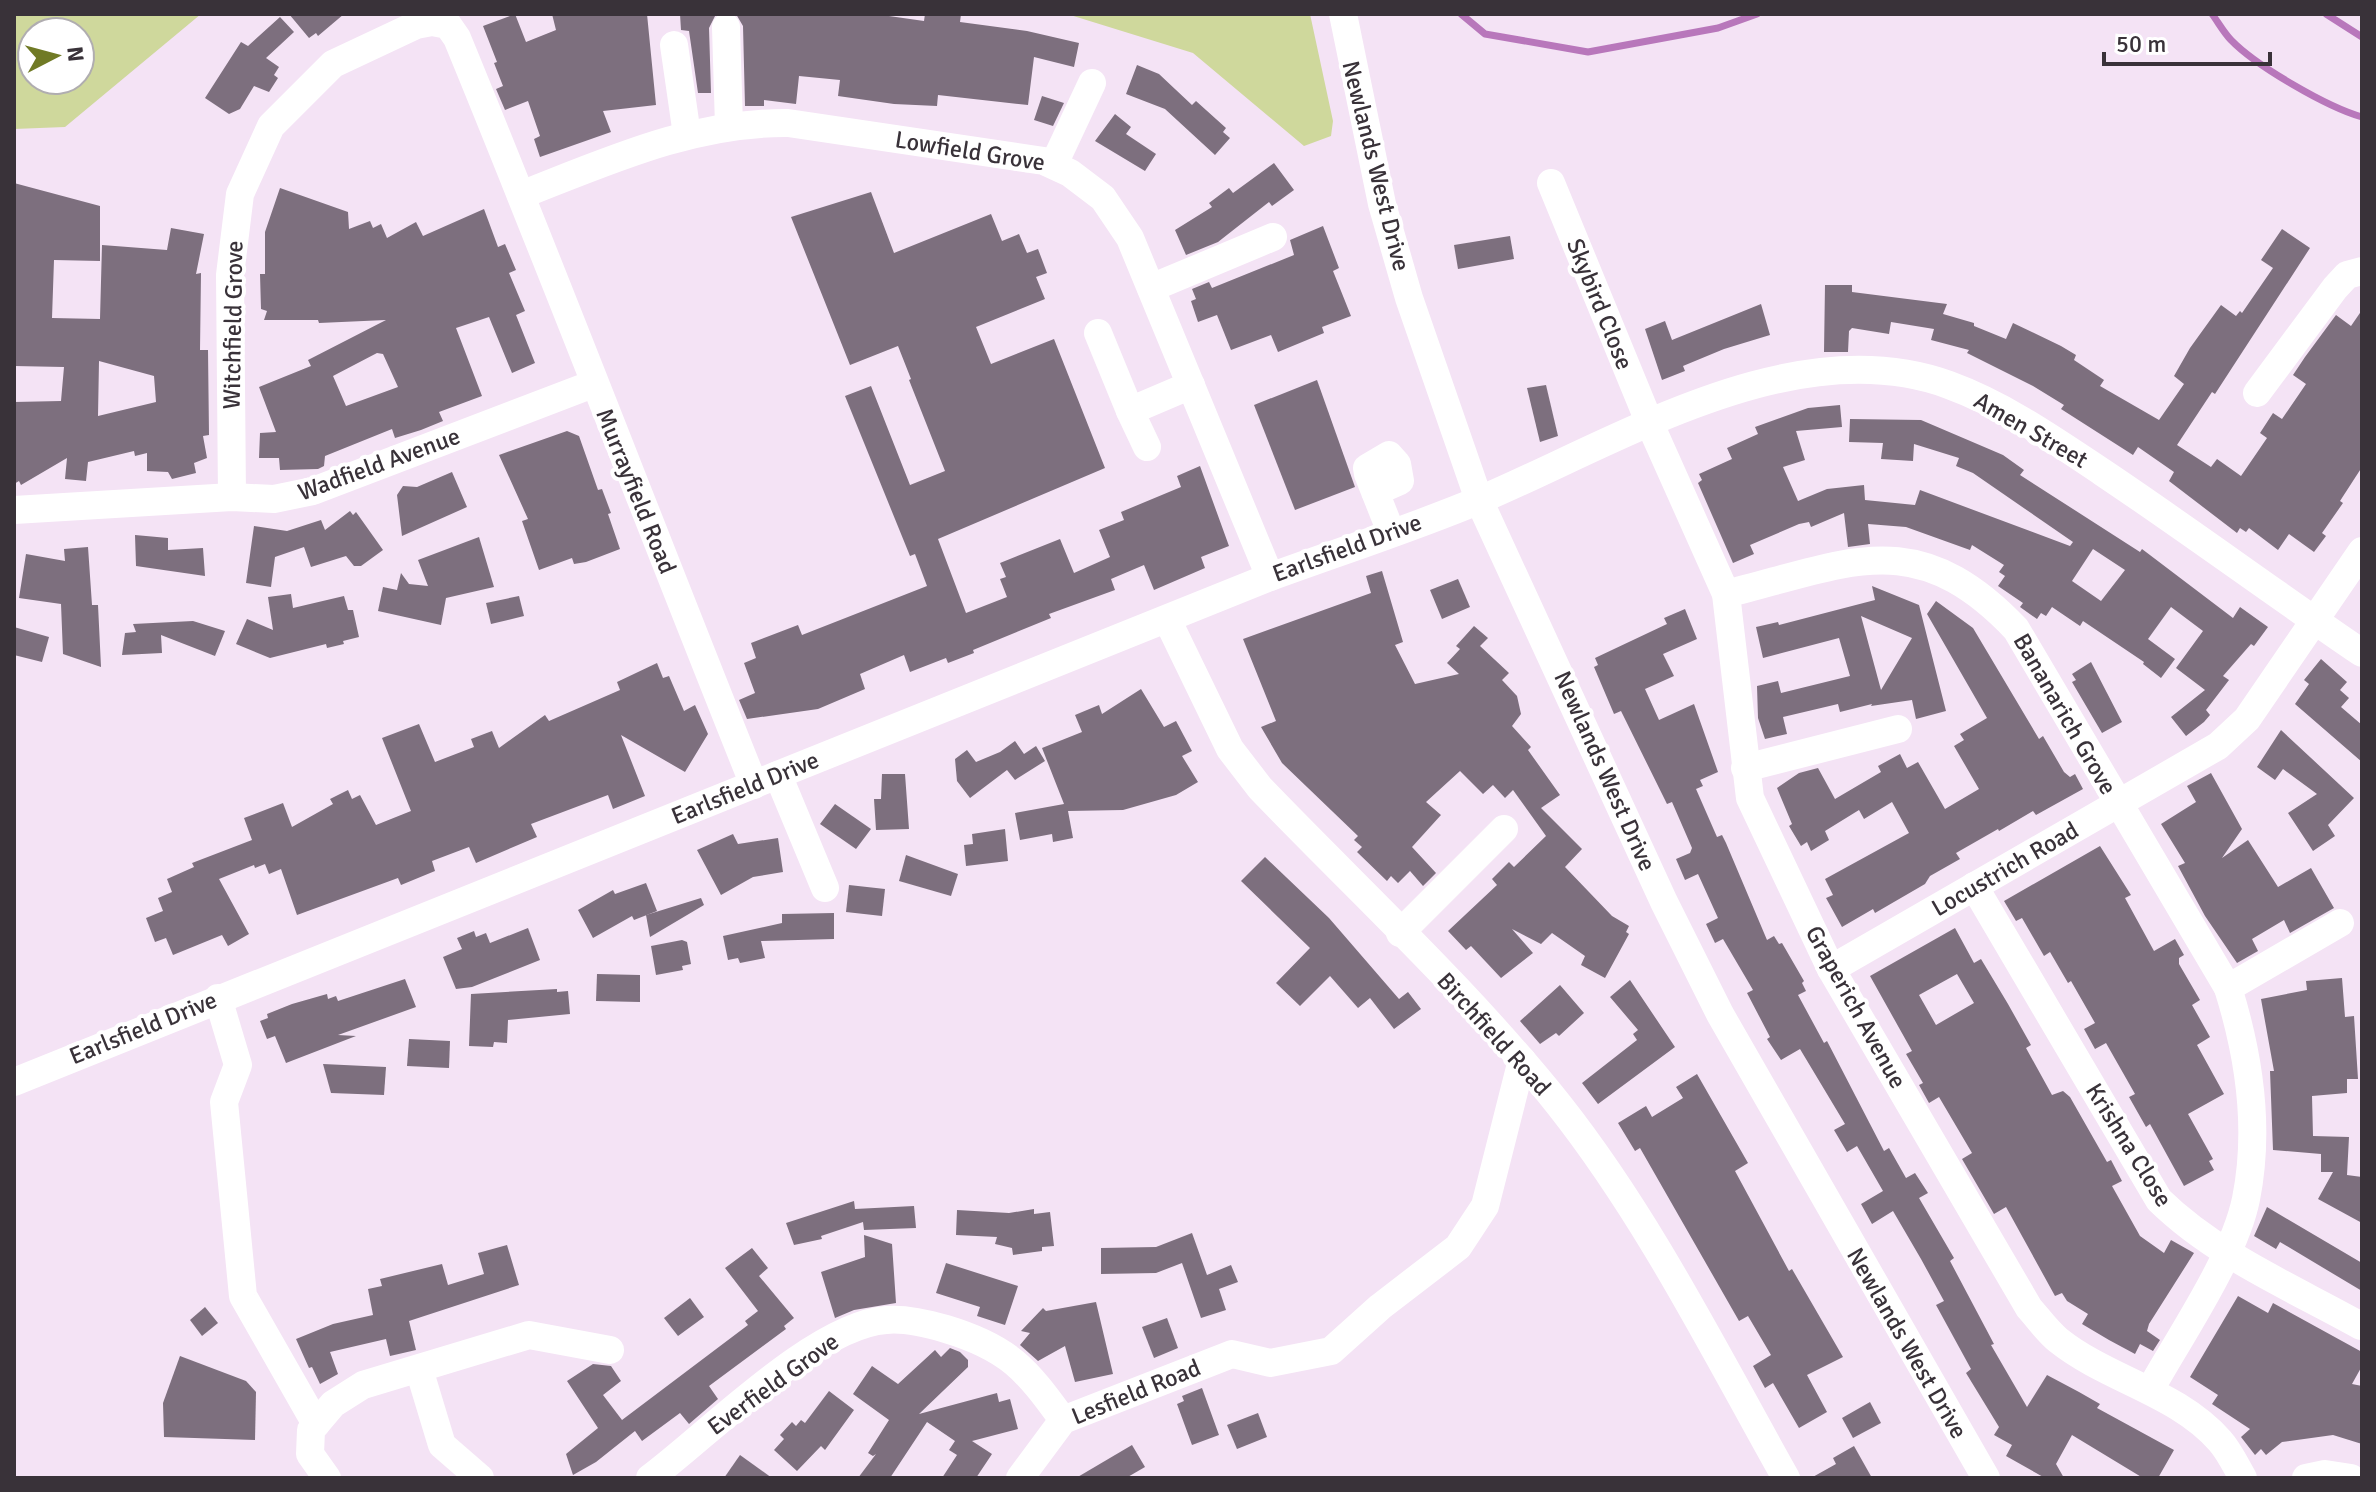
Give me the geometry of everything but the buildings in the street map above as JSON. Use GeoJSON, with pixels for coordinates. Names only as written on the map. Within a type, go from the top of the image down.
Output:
{"type":"FeatureCollection","features":[{"type":"Feature","properties":{"kind":"street","name":"Newlands West Drive"},"geometry":{"type":"LineString","coordinates":[[1343,14],[1382,204],[1436,384],[1479,500],[1664,902],[1720,1014],[1986,1478]]}},
{"type":"Feature","properties":{"kind":"street","name":"Witchfield Grove"},"geometry":{"type":"LineString","coordinates":[[232,497],[230,275],[240,194],[271,126],[333,64],[416,25],[441,22],[448,25],[457,38],[521,195]]}},
{"type":"Feature","properties":{"kind":"street"},"geometry":{"type":"LineString","coordinates":[[726,27],[729,126]]}},
{"type":"Feature","properties":{"kind":"street"},"geometry":{"type":"LineString","coordinates":[[674,45],[687,135]]}},
{"type":"Feature","properties":{"kind":"street"},"geometry":{"type":"LineString","coordinates":[[1054,164],[1092,83]]}},
{"type":"Feature","properties":{"kind":"street","name":"Lowfield Grove"},"geometry":{"type":"LineString","coordinates":[[521,195],[687,135],[729,126],[788,123],[1054,164],[1103,198],[1130,238],[1270,577]]}},
{"type":"Feature","properties":{"kind":"street","name":"Skybird Close"},"geometry":{"type":"LineString","coordinates":[[1551,183],[1650,424]]}},
{"type":"Feature","properties":{"kind":"street","name":"Murrayfield Road"},"geometry":{"type":"LineString","coordinates":[[521,195],[593,384],[766,780],[825,888]]}},
{"type":"Feature","properties":{"kind":"street"},"geometry":{"type":"LineString","coordinates":[[1151,288],[1273,237]]}},
{"type":"Feature","properties":{"kind":"street"},"geometry":{"type":"LineString","coordinates":[[2257,393],[2335,288],[2347,275],[2362,271]]}},
{"type":"Feature","properties":{"kind":"street"},"geometry":{"type":"LineString","coordinates":[[1098,333],[1147,447]]}},
{"type":"Feature","properties":{"kind":"street","name":"Amen Street"},"geometry":{"type":"LineString","coordinates":[[1479,500],[1650,424],[1736,391],[1802,373],[1851,368],[1892,371],[1947,384],[1993,403],[2228,556],[2362,653]]}},
{"type":"Feature","properties":{"kind":"street","name":"Wadfield Avenue"},"geometry":{"type":"LineString","coordinates":[[14,510],[232,497],[274,499],[313,491],[593,384]]}},
{"type":"Feature","properties":{"kind":"street"},"geometry":{"type":"LineString","coordinates":[[1130,411],[1191,385]]}},
{"type":"Feature","properties":{"kind":"street","name":"Graperich Avenue"},"geometry":{"type":"LineString","coordinates":[[1650,424],[1726,594],[1750,798],[1831,969],[2029,1308],[2058,1340],[2111,1372],[2150,1390],[2206,1427],[2223,1444],[2243,1478]]}},
{"type":"Feature","properties":{"kind":"street"},"geometry":{"type":"LineString","coordinates":[[1375,492],[1391,532]]}},
{"type":"Feature","properties":{"kind":"street","name":"Earlsfield Drive"},"geometry":{"type":"LineString","coordinates":[[14,1082],[1270,577],[1479,500]]}},
{"type":"Feature","properties":{"kind":"street","name":"Locustrich Road"},"geometry":{"type":"LineString","coordinates":[[1831,969],[2228,737],[2247,719],[2362,551]]}},
{"type":"Feature","properties":{"kind":"street","name":"Bananarich Grove"},"geometry":{"type":"LineString","coordinates":[[1726,594],[1858,561],[1900,560],[1930,566],[1956,578],[1989,601],[2016,629],[2228,988],[2245,1042],[2251,1156],[2246,1201],[2227,1252],[2150,1390]]}},
{"type":"Feature","properties":{"kind":"street","name":"Birchfield Road"},"geometry":{"type":"LineString","coordinates":[[1167,619],[1202,698],[1230,749],[1260,788],[1522,1060],[1631,1205],[1786,1478]]}},
{"type":"Feature","properties":{"kind":"street"},"geometry":{"type":"LineString","coordinates":[[1745,768],[1898,729]]}},
{"type":"Feature","properties":{"kind":"street"},"geometry":{"type":"LineString","coordinates":[[1400,933],[1504,829]]}},
{"type":"Feature","properties":{"kind":"street","name":"Krishna Close"},"geometry":{"type":"LineString","coordinates":[[1974,886],[2159,1200],[2181,1221],[2227,1252],[2361,1326]]}},
{"type":"Feature","properties":{"kind":"street"},"geometry":{"type":"LineString","coordinates":[[2228,988],[2340,923]]}},
{"type":"Feature","properties":{"kind":"street"},"geometry":{"type":"LineString","coordinates":[[218,998],[238,1065],[224,1102],[243,1296],[316,1424]]}},
{"type":"Feature","properties":{"kind":"street","name":"Lesfield Road"},"geometry":{"type":"LineString","coordinates":[[1020,1478],[1063,1420],[1232,1354],[1270,1363],[1331,1351],[1380,1307],[1458,1247],[1485,1206],[1522,1060]]}},
{"type":"Feature","properties":{"kind":"street","name":"Everfield Grove"},"geometry":{"type":"LineString","coordinates":[[650,1478],[736,1407],[822,1344],[853,1328],[887,1320],[933,1325],[983,1340],[1026,1370],[1063,1420]]}},
{"type":"Feature","properties":{"kind":"street"},"geometry":{"type":"LineString","coordinates":[[327,1478],[310,1454],[311,1430],[333,1404],[363,1385],[529,1335],[610,1350]]}},
{"type":"Feature","properties":{"kind":"street"},"geometry":{"type":"LineString","coordinates":[[419,1369],[442,1445],[480,1478]]}},
{"type":"Feature","properties":{"kind":"street"},"geometry":{"type":"LineString","coordinates":[[2306,1478],[2325,1474],[2351,1478]]}},
{"type":"Feature","properties":{"kind":"green space"},"geometry":{"type":"Polygon","coordinates":[[[14,14],[201,14],[65,127],[14,129],[14,14]]]}},
{"type":"Feature","properties":{"kind":"green space"},"geometry":{"type":"Polygon","coordinates":[[[1067,14],[1310,14],[1333,121],[1331,136],[1304,146],[1193,53],[1067,14]]]}},
{"type":"Feature","properties":{"kind":"waterway"},"geometry":{"type":"LineString","coordinates":[[1461,14],[1485,34],[1588,52],[1718,28],[1757,14]]}},
{"type":"Feature","properties":{"kind":"waterway"},"geometry":{"type":"LineString","coordinates":[[2212,14],[2231,40],[2257,62],[2312,95],[2362,117]]}},
{"type":"Feature","properties":{"kind":"waterway"},"geometry":{"type":"LineString","coordinates":[[2326,14],[2362,37]]}}]}
